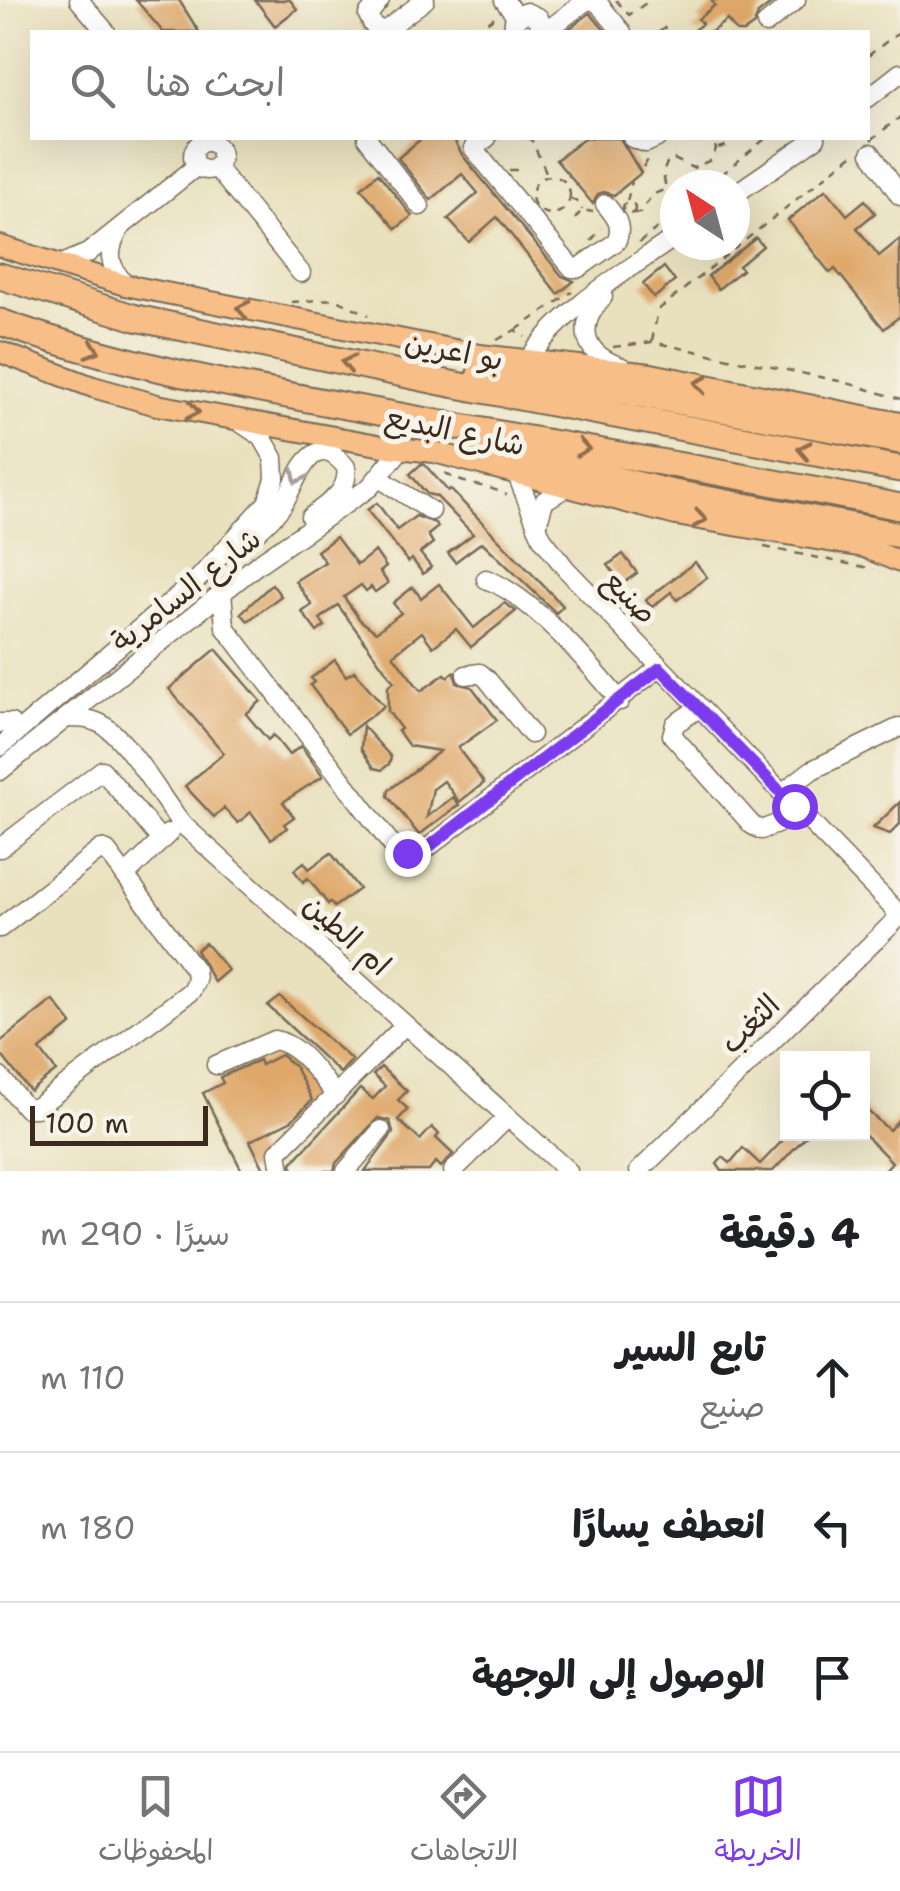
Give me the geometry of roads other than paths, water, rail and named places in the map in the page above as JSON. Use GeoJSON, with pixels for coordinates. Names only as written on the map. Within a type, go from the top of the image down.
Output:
{"type":"FeatureCollection","features":[{"type":"Feature","properties":{"kind":"highway","name":"بو اعرين"},"geometry":{"type":"LineString","coordinates":[[0,276],[136,318],[407,375],[900,469]]}},
{"type":"Feature","properties":{"kind":"highway"},"geometry":{"type":"LineString","coordinates":[[0,322],[175,373],[738,474],[900,507]]}},
{"type":"Feature","properties":{"kind":"highway"},"geometry":{"type":"LineString","coordinates":[[407,375],[460,373],[590,386],[900,440]]}},
{"type":"Feature","properties":{"kind":"highway"},"geometry":{"type":"LineString","coordinates":[[416,419],[466,443],[653,489],[900,536]]}},
{"type":"Feature","properties":{"kind":"main road"},"geometry":{"type":"LineString","coordinates":[[0,246],[125,285],[532,354],[900,423]]}},
{"type":"Feature","properties":{"kind":"main road","name":"شارع البديع"},"geometry":{"type":"LineString","coordinates":[[0,352],[93,387],[156,404],[434,452],[676,515],[864,547],[900,562]]}},
{"type":"Feature","properties":{"kind":"street"},"geometry":{"type":"LineString","coordinates":[[80,0],[104,30]]}},
{"type":"Feature","properties":{"kind":"street"},"geometry":{"type":"LineString","coordinates":[[369,28],[368,15],[380,0]]}},
{"type":"Feature","properties":{"kind":"street"},"geometry":{"type":"LineString","coordinates":[[389,30],[425,0]]}},
{"type":"Feature","properties":{"kind":"street"},"geometry":{"type":"LineString","coordinates":[[511,14],[530,13],[539,18],[541,30],[589,0],[598,3],[620,30]]}},
{"type":"Feature","properties":{"kind":"street"},"geometry":{"type":"LineString","coordinates":[[766,24],[796,0]]}},
{"type":"Feature","properties":{"kind":"street"},"geometry":{"type":"LineString","coordinates":[[870,96],[900,72]]}},
{"type":"Feature","properties":{"kind":"street"},"geometry":{"type":"LineString","coordinates":[[368,140],[420,206]]}},
{"type":"Feature","properties":{"kind":"street"},"geometry":{"type":"LineString","coordinates":[[750,184],[813,140]]}},
{"type":"Feature","properties":{"kind":"street"},"geometry":{"type":"LineString","coordinates":[[475,141],[572,268],[579,268],[616,242],[619,223],[606,214]]}},
{"type":"Feature","properties":{"kind":"street"},"geometry":{"type":"LineString","coordinates":[[195,142],[194,154],[216,155]]}},
{"type":"Feature","properties":{"kind":"street"},"geometry":{"type":"LineString","coordinates":[[866,148],[900,196]]}},
{"type":"Feature","properties":{"kind":"street"},"geometry":{"type":"LineString","coordinates":[[60,266],[83,256],[216,155]]}},
{"type":"Feature","properties":{"kind":"street"},"geometry":{"type":"LineString","coordinates":[[216,155],[301,273]]}},
{"type":"Feature","properties":{"kind":"street"},"geometry":{"type":"LineString","coordinates":[[121,225],[109,256],[125,285]]}},
{"type":"Feature","properties":{"kind":"street"},"geometry":{"type":"LineString","coordinates":[[532,354],[576,309],[660,247]]}},
{"type":"Feature","properties":{"kind":"street"},"geometry":{"type":"LineString","coordinates":[[622,274],[590,315],[587,336],[606,362],[638,373]]}},
{"type":"Feature","properties":{"kind":"street","name":"شارع السامرية"},"geometry":{"type":"LineString","coordinates":[[0,747],[199,578],[256,518],[273,490],[276,468],[262,438],[233,419]]}},
{"type":"Feature","properties":{"kind":"street","name":"شارع السامرية"},"geometry":{"type":"LineString","coordinates":[[0,771],[258,564],[364,493],[401,449]]}},
{"type":"Feature","properties":{"kind":"street"},"geometry":{"type":"LineString","coordinates":[[199,578],[274,515],[307,459],[322,453],[337,457],[347,471],[341,491],[278,541],[258,564]]}},
{"type":"Feature","properties":{"kind":"street","name":"صنيع"},"geometry":{"type":"LineString","coordinates":[[516,475],[527,494],[536,527],[566,569],[900,915]]}},
{"type":"Feature","properties":{"kind":"street"},"geometry":{"type":"LineString","coordinates":[[378,478],[431,511]]}},
{"type":"Feature","properties":{"kind":"street"},"geometry":{"type":"LineString","coordinates":[[536,527],[541,504],[567,487]]}},
{"type":"Feature","properties":{"kind":"street"},"geometry":{"type":"LineString","coordinates":[[486,578],[506,586],[526,602],[620,701]]}},
{"type":"Feature","properties":{"kind":"street"},"geometry":{"type":"LineString","coordinates":[[222,592],[225,626],[395,848],[421,853],[660,668]]}},
{"type":"Feature","properties":{"kind":"street","name":"شارع السامرية"},"geometry":{"type":"LineString","coordinates":[[4,726],[137,622],[161,610]]}},
{"type":"Feature","properties":{"kind":"street"},"geometry":{"type":"LineString","coordinates":[[187,620],[225,626]]}},
{"type":"Feature","properties":{"kind":"street"},"geometry":{"type":"LineString","coordinates":[[466,675],[480,673],[487,679],[550,754]]}},
{"type":"Feature","properties":{"kind":"street"},"geometry":{"type":"LineString","coordinates":[[67,718],[105,725],[102,690]]}},
{"type":"Feature","properties":{"kind":"street"},"geometry":{"type":"LineString","coordinates":[[700,708],[676,724],[672,735],[752,825],[761,830],[777,824]]}},
{"type":"Feature","properties":{"kind":"street","name":"ام الطين"},"geometry":{"type":"LineString","coordinates":[[105,725],[182,823],[568,1171]]}},
{"type":"Feature","properties":{"kind":"street"},"geometry":{"type":"LineString","coordinates":[[782,793],[812,770],[900,727]]}},
{"type":"Feature","properties":{"kind":"street"},"geometry":{"type":"LineString","coordinates":[[0,848],[102,770],[161,840]]}},
{"type":"Feature","properties":{"kind":"street"},"geometry":{"type":"LineString","coordinates":[[126,876],[182,823]]}},
{"type":"Feature","properties":{"kind":"street"},"geometry":{"type":"LineString","coordinates":[[0,928],[101,849],[126,876],[195,970],[196,980],[191,991],[36,1108],[26,1108],[0,1077]]}},
{"type":"Feature","properties":{"kind":"street","name":"الثغب"},"geometry":{"type":"LineString","coordinates":[[639,1171],[900,915]]}},
{"type":"Feature","properties":{"kind":"street"},"geometry":{"type":"LineString","coordinates":[[281,1171],[278,1152],[405,1025]]}},
{"type":"Feature","properties":{"kind":"street"},"geometry":{"type":"LineString","coordinates":[[216,1064],[274,1040],[281,1041],[296,1051],[336,1095]]}},
{"type":"Feature","properties":{"kind":"street"},"geometry":{"type":"LineString","coordinates":[[452,1171],[508,1118]]}},
{"type":"Feature","properties":{"kind":"street"},"geometry":{"type":"LineString","coordinates":[[346,1171],[381,1130]]}}]}
